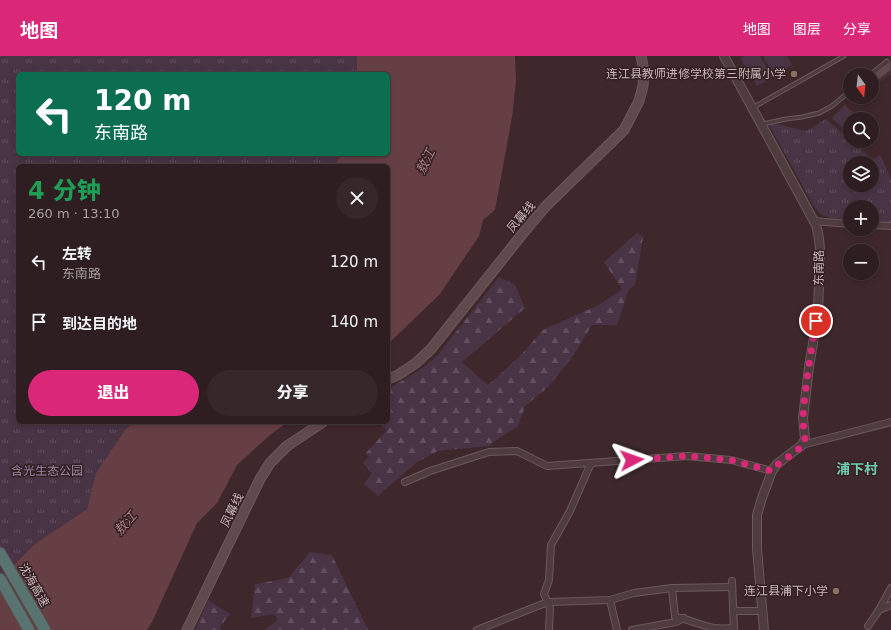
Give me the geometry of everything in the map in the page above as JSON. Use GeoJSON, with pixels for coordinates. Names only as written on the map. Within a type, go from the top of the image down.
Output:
{"type":"FeatureCollection","features":[{"type":"Feature","properties":{"kind":"highway","name":"沈海高速"},"geometry":{"type":"LineString","coordinates":[[0,553],[44,630]]}},
{"type":"Feature","properties":{"kind":"highway"},"geometry":{"type":"LineString","coordinates":[[0,579],[30,630]]}},
{"type":"Feature","properties":{"kind":"main road","name":"凤幕线"},"geometry":{"type":"LineString","coordinates":[[390,378],[398,375],[416,363],[431,349],[542,211],[624,130],[639,101],[643,86],[644,71],[641,56]]}},
{"type":"Feature","properties":{"kind":"main road","name":"凤幕线"},"geometry":{"type":"LineString","coordinates":[[187,630],[260,479],[270,463],[287,446],[321,424]]}},
{"type":"Feature","properties":{"kind":"street","name":"东南路"},"geometry":{"type":"LineString","coordinates":[[724,56],[814,221],[818,231],[820,254],[818,313],[809,367],[803,424],[804,439],[802,446]]}},
{"type":"Feature","properties":{"kind":"street"},"geometry":{"type":"LineString","coordinates":[[814,221],[843,223]]}},
{"type":"Feature","properties":{"kind":"street"},"geometry":{"type":"LineString","coordinates":[[879,225],[891,226]]}},
{"type":"Feature","properties":{"kind":"street"},"geometry":{"type":"LineString","coordinates":[[764,630],[756,549],[757,522],[759,507],[772,471],[777,464],[802,446],[891,422]]}},
{"type":"Feature","properties":{"kind":"street"},"geometry":{"type":"LineString","coordinates":[[405,482],[489,452],[517,451],[547,466],[687,456],[731,460],[772,471]]}},
{"type":"Feature","properties":{"kind":"street"},"geometry":{"type":"LineString","coordinates":[[549,630],[550,608],[544,594],[550,580],[551,545],[570,511],[591,463]]}},
{"type":"Feature","properties":{"kind":"street"},"geometry":{"type":"LineString","coordinates":[[478,630],[548,602],[610,600],[634,593],[672,588],[732,584],[734,629],[716,628],[702,625],[684,618],[675,617],[672,588]]}},
{"type":"Feature","properties":{"kind":"street"},"geometry":{"type":"LineString","coordinates":[[868,626],[891,588]]}},
{"type":"Feature","properties":{"kind":"street"},"geometry":{"type":"LineString","coordinates":[[610,600],[618,630]]}},
{"type":"Feature","properties":{"kind":"street"},"geometry":{"type":"LineString","coordinates":[[878,610],[891,606]]}},
{"type":"Feature","properties":{"kind":"street"},"geometry":{"type":"LineString","coordinates":[[733,612],[762,611]]}},
{"type":"Feature","properties":{"kind":"street"},"geometry":{"type":"LineString","coordinates":[[632,630],[676,622],[684,618]]}},
{"type":"Feature","properties":{"kind":"lane"},"geometry":{"type":"LineString","coordinates":[[752,108],[844,56]]}},
{"type":"Feature","properties":{"kind":"lane"},"geometry":{"type":"LineString","coordinates":[[878,68],[887,61]]}},
{"type":"Feature","properties":{"kind":"lane"},"geometry":{"type":"LineString","coordinates":[[761,124],[819,114],[843,97]]}},
{"type":"Feature","properties":{"kind":"green space","name":"含光生态公园"},"geometry":{"type":"Polygon","coordinates":[[[0,56],[357,56],[357,72],[16,72],[16,156],[340,156],[336,164],[16,164],[16,424],[132,424],[125,430],[96,473],[87,509],[35,544],[0,579],[0,56]]]}},
{"type":"Feature","properties":{"kind":"green space"},"geometry":{"type":"Polygon","coordinates":[[[744,56],[760,56],[772,78],[757,86],[740,58],[744,56]]]}},
{"type":"Feature","properties":{"kind":"green space"},"geometry":{"type":"Polygon","coordinates":[[[787,56],[792,65],[775,75],[763,57],[787,56]]]}},
{"type":"Feature","properties":{"kind":"green space"},"geometry":{"type":"Polygon","coordinates":[[[845,105],[852,112],[843,112],[843,128],[832,118],[845,105]]]}},
{"type":"Feature","properties":{"kind":"green space"},"geometry":{"type":"Polygon","coordinates":[[[826,119],[843,134],[843,148],[860,148],[869,156],[843,156],[843,192],[879,192],[879,156],[880,155],[891,180],[891,223],[879,222],[879,200],[843,200],[843,219],[831,218],[822,215],[815,208],[769,125],[773,123],[806,131],[826,119]]]}},
{"type":"Feature","properties":{"kind":"green space"},"geometry":{"type":"Polygon","coordinates":[[[637,233],[643,237],[635,285],[629,289],[617,325],[592,325],[571,359],[548,387],[525,406],[518,426],[488,446],[438,451],[417,462],[378,496],[364,484],[372,473],[363,463],[369,457],[365,454],[387,430],[379,424],[390,424],[390,388],[420,370],[437,356],[499,277],[515,285],[525,308],[462,362],[488,385],[519,357],[543,330],[599,305],[622,289],[604,262],[637,233]]]}},
{"type":"Feature","properties":{"kind":"green space"},"geometry":{"type":"Polygon","coordinates":[[[310,552],[332,555],[368,630],[265,630],[278,620],[274,614],[251,618],[255,584],[288,578],[310,552]]]}},
{"type":"Feature","properties":{"kind":"green space"},"geometry":{"type":"Polygon","coordinates":[[[208,600],[230,614],[220,627],[221,630],[195,630],[208,600]]]}},
{"type":"Feature","properties":{"kind":"water","name":"敖江"},"geometry":{"type":"Polygon","coordinates":[[[357,56],[515,56],[516,81],[512,117],[495,210],[483,220],[479,236],[440,294],[390,342],[390,164],[336,164],[340,156],[390,156],[390,72],[357,72],[357,56]]]}},
{"type":"Feature","properties":{"kind":"water","name":"敖江"},"geometry":{"type":"Polygon","coordinates":[[[132,424],[285,424],[271,434],[237,465],[217,503],[197,523],[147,630],[0,630],[0,579],[35,544],[87,509],[96,473],[125,430],[132,424]]]}},
{"type":"Feature","properties":{"kind":"building"},"geometry":{"type":"Polygon","coordinates":[[[891,60],[891,70],[879,79],[879,69],[891,60]]]}},
{"type":"Feature","properties":{"kind":"place","name":"连江县教师进修学校第三附属小学"},"geometry":{"type":"Point","coordinates":[794,74]}},
{"type":"Feature","properties":{"kind":"place","name":"连江县浦下小学"},"geometry":{"type":"Point","coordinates":[836,591]}},
{"type":"Feature","properties":{"kind":"district","name":"浦下村"},"geometry":{"type":"Point","coordinates":[857,469]}},
{"type":"Feature","properties":{"kind":"route"},"geometry":{"type":"LineString","coordinates":[[632,460],[687,456],[731,460],[772,471],[777,464],[802,446],[803,443],[805,435],[803,418],[816,321]]}}]}
